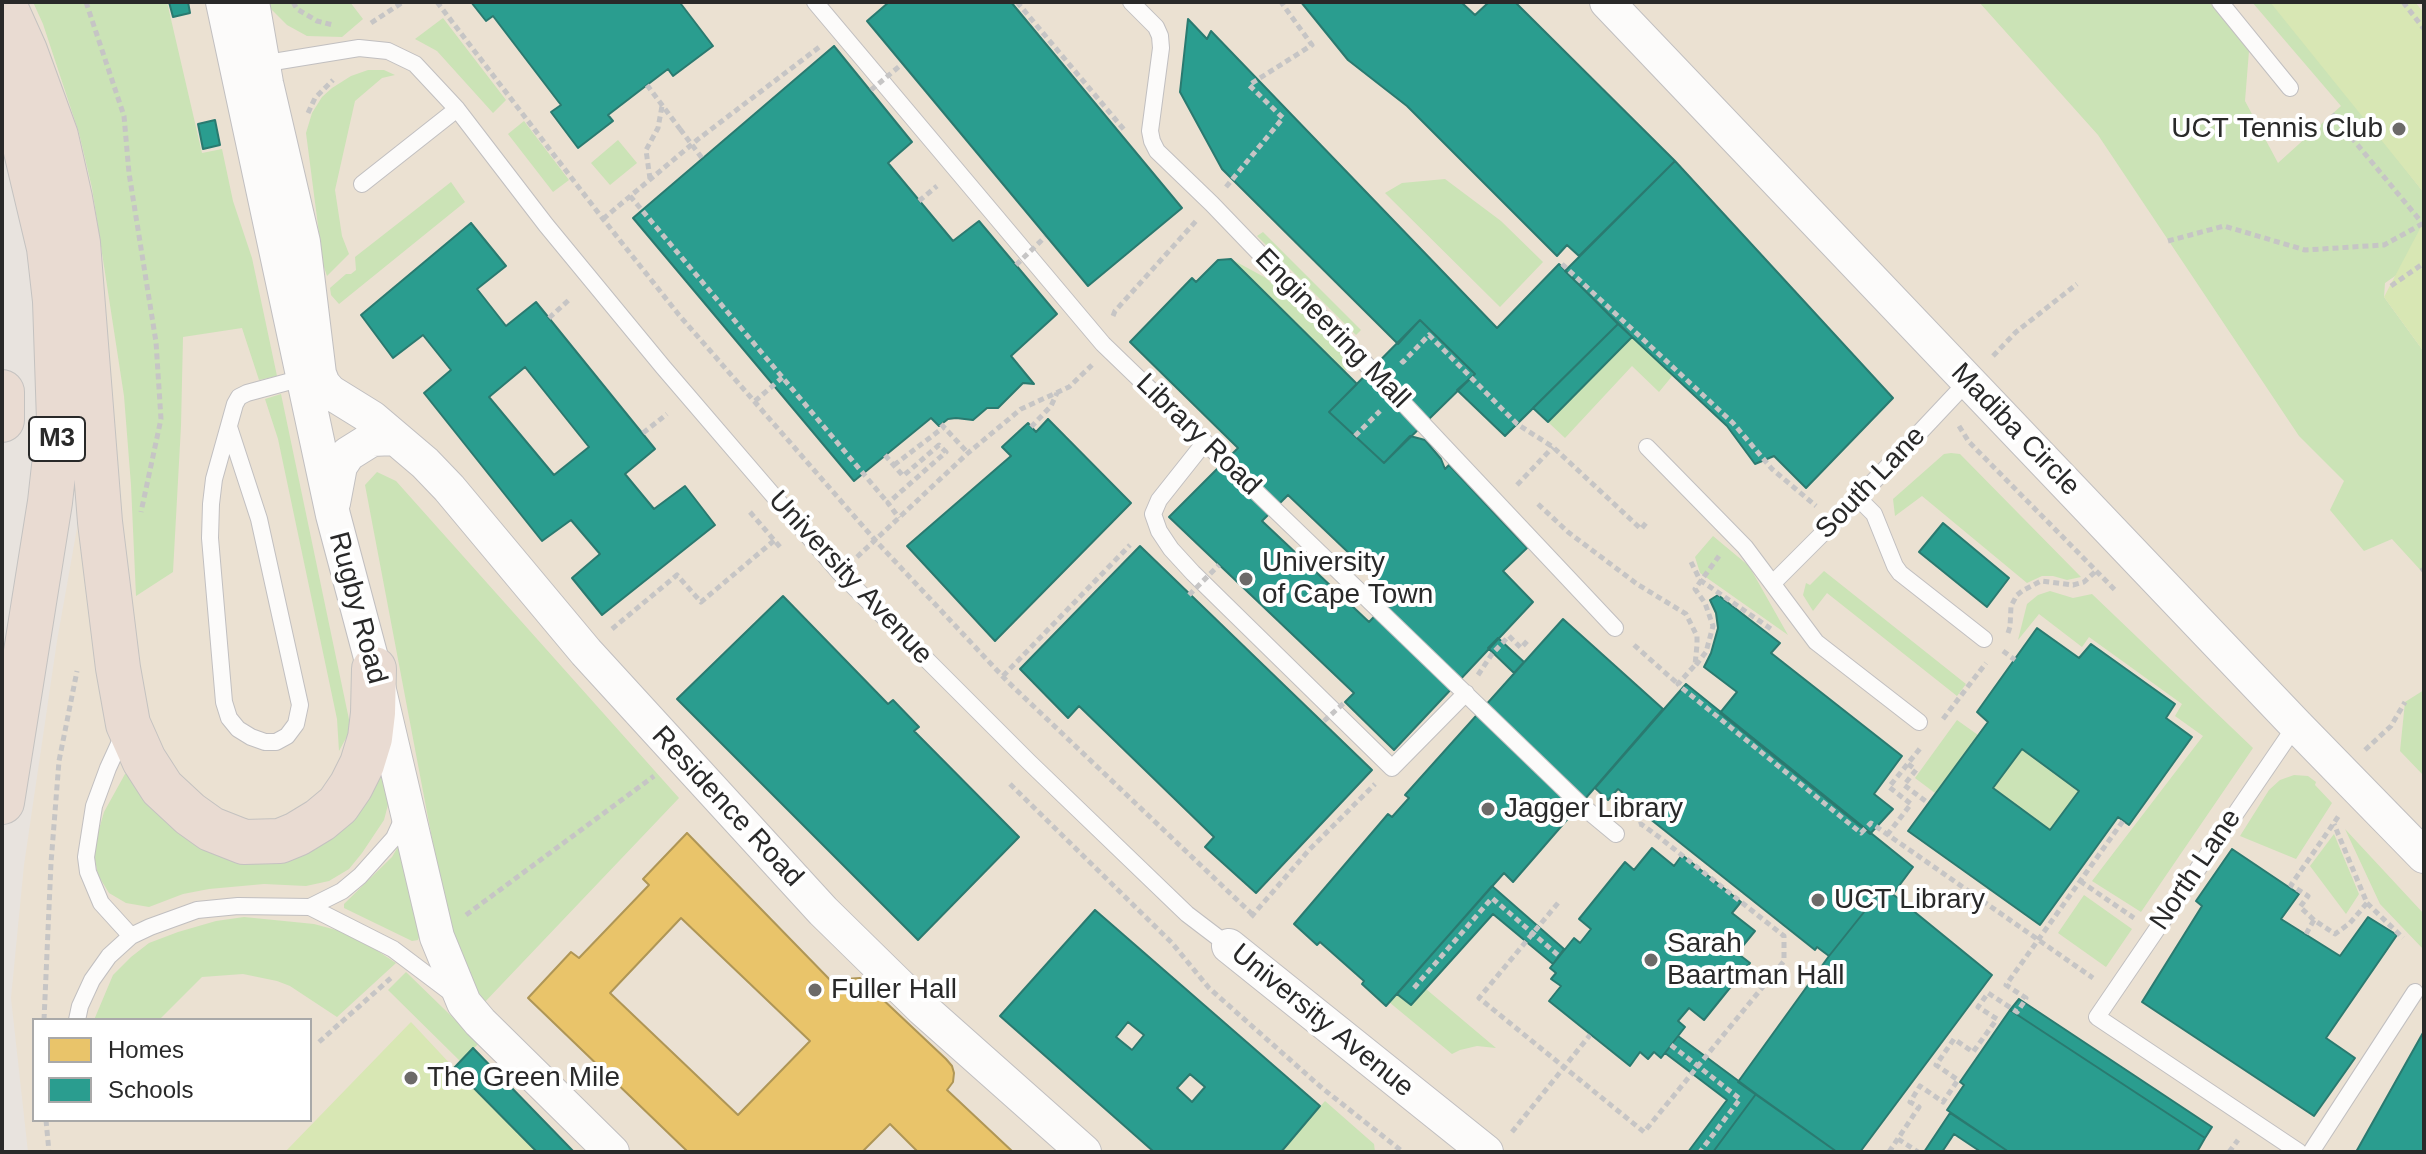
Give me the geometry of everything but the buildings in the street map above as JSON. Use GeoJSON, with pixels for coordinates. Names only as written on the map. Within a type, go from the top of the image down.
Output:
{"type":"FeatureCollection","features":[{"type":"Feature","properties":{"kind":"highway"},"geometry":{"type":"LineString","coordinates":[[3,2],[25,51],[56,136],[78,243],[100,522],[118,668],[128,724],[144,760],[162,788],[211,829],[244,842],[280,841],[320,820],[338,805],[351,786],[370,738],[374,669]]}},
{"type":"Feature","properties":{"kind":"highway","name":"M3"},"geometry":{"type":"LineString","coordinates":[[2,78],[25,147],[49,248],[55,301],[59,421],[50,502],[2,802]]}},
{"type":"Feature","properties":{"kind":"highway","name":"M3"},"geometry":{"type":"LineString","coordinates":[[2,392],[2,420]]}},
{"type":"Feature","properties":{"kind":"street","name":"Rugby Road"},"geometry":{"type":"LineString","coordinates":[[223,2],[250,66],[311,376],[333,515],[374,669],[437,937],[464,1003],[612,1152]]}},
{"type":"Feature","properties":{"kind":"street","name":"Rugby Road"},"geometry":{"type":"LineString","coordinates":[[250,66],[252,2]]}},
{"type":"Feature","properties":{"kind":"street","name":"Madiba Circle"},"geometry":{"type":"LineString","coordinates":[[1607,2],[1957,393],[2343,771],[2424,856]]}},
{"type":"Feature","properties":{"kind":"street"},"geometry":{"type":"LineString","coordinates":[[311,376],[330,392],[372,418],[395,438]]}},
{"type":"Feature","properties":{"kind":"street"},"geometry":{"type":"LineString","coordinates":[[333,515],[335,483],[348,454],[372,439],[395,438]]}},
{"type":"Feature","properties":{"kind":"street","name":"Residence Road"},"geometry":{"type":"LineString","coordinates":[[395,438],[449,488],[586,652],[845,933],[923,1009],[1084,1152]]}},
{"type":"Feature","properties":{"kind":"street","name":"University Avenue"},"geometry":{"type":"LineString","coordinates":[[1229,946],[1486,1152]]}},
{"type":"Feature","properties":{"kind":"lane","name":"Library Road"},"geometry":{"type":"LineString","coordinates":[[815,2],[1103,344],[1581,805],[1616,834]]}},
{"type":"Feature","properties":{"kind":"lane","name":"Engineering Mall"},"geometry":{"type":"LineString","coordinates":[[1131,2],[1156,27],[1160,36],[1161,48],[1150,119],[1152,141],[1157,151],[1212,204],[1615,628]]}},
{"type":"Feature","properties":{"kind":"lane"},"geometry":{"type":"LineString","coordinates":[[2220,2],[2290,88]]}},
{"type":"Feature","properties":{"kind":"lane","name":"University Avenue"},"geometry":{"type":"LineString","coordinates":[[250,66],[359,48],[388,51],[415,64],[457,109],[546,225],[663,367],[839,572],[1187,914],[1229,946]]}},
{"type":"Feature","properties":{"kind":"lane"},"geometry":{"type":"LineString","coordinates":[[362,184],[457,109]]}},
{"type":"Feature","properties":{"kind":"lane"},"geometry":{"type":"LineString","coordinates":[[229,427],[259,519],[300,705],[296,724],[287,736],[276,742],[265,742],[238,729],[229,718],[224,702],[210,538],[211,504],[214,479],[229,427],[239,397],[311,376]]}},
{"type":"Feature","properties":{"kind":"lane","name":"South Lane"},"geometry":{"type":"LineString","coordinates":[[1773,583],[1957,393]]}},
{"type":"Feature","properties":{"kind":"lane"},"geometry":{"type":"LineString","coordinates":[[1205,442],[1159,500],[1153,514],[1159,531],[1193,573],[1392,768],[1466,693]]}},
{"type":"Feature","properties":{"kind":"lane"},"geometry":{"type":"LineString","coordinates":[[1647,447],[1726,526],[1816,642],[1919,722]]}},
{"type":"Feature","properties":{"kind":"lane"},"geometry":{"type":"LineString","coordinates":[[1858,498],[1874,514],[1900,573],[1984,639]]}},
{"type":"Feature","properties":{"kind":"lane"},"geometry":{"type":"LineString","coordinates":[[128,724],[94,806],[86,857],[88,872],[101,903],[131,936]]}},
{"type":"Feature","properties":{"kind":"lane","name":"North Lane"},"geometry":{"type":"LineString","coordinates":[[2296,725],[2097,1017],[2299,1152]]}},
{"type":"Feature","properties":{"kind":"lane"},"geometry":{"type":"LineString","coordinates":[[310,907],[342,891],[360,876],[394,838],[406,810]]}},
{"type":"Feature","properties":{"kind":"lane"},"geometry":{"type":"LineString","coordinates":[[77,1018],[92,980],[109,956],[131,936],[197,910],[238,906],[310,907],[393,949],[464,1003]]}},
{"type":"Feature","properties":{"kind":"lane"},"geometry":{"type":"LineString","coordinates":[[2311,1152],[2415,992]]}},
{"type":"Feature","properties":{"kind":"path"},"geometry":{"type":"LineString","coordinates":[[86,2],[124,116],[129,173],[156,342],[161,419],[137,526]]}},
{"type":"Feature","properties":{"kind":"path"},"geometry":{"type":"LineString","coordinates":[[293,2],[297,9],[317,21],[336,25]]}},
{"type":"Feature","properties":{"kind":"path"},"geometry":{"type":"LineString","coordinates":[[361,24],[373,23],[403,2]]}},
{"type":"Feature","properties":{"kind":"path"},"geometry":{"type":"LineString","coordinates":[[437,2],[679,315],[875,540],[1003,677],[1253,915]]}},
{"type":"Feature","properties":{"kind":"path"},"geometry":{"type":"LineString","coordinates":[[1017,2],[1128,134]]}},
{"type":"Feature","properties":{"kind":"path"},"geometry":{"type":"LineString","coordinates":[[1115,311],[1212,204],[1283,118],[1249,85],[1312,45],[1281,2]]}},
{"type":"Feature","properties":{"kind":"path"},"geometry":{"type":"LineString","coordinates":[[2403,2],[2424,29]]}},
{"type":"Feature","properties":{"kind":"path"},"geometry":{"type":"LineString","coordinates":[[603,219],[697,140],[829,40]]}},
{"type":"Feature","properties":{"kind":"path"},"geometry":{"type":"LineString","coordinates":[[871,90],[901,65]]}},
{"type":"Feature","properties":{"kind":"path"},"geometry":{"type":"LineString","coordinates":[[647,85],[702,158]]}},
{"type":"Feature","properties":{"kind":"path"},"geometry":{"type":"LineString","coordinates":[[650,179],[646,150],[658,128],[662,106]]}},
{"type":"Feature","properties":{"kind":"path"},"geometry":{"type":"LineString","coordinates":[[2168,241],[2224,226],[2305,250],[2384,245],[2423,224],[2332,114]]}},
{"type":"Feature","properties":{"kind":"path"},"geometry":{"type":"LineString","coordinates":[[630,196],[899,518]]}},
{"type":"Feature","properties":{"kind":"path"},"geometry":{"type":"LineString","coordinates":[[1016,265],[1045,237]]}},
{"type":"Feature","properties":{"kind":"path"},"geometry":{"type":"LineString","coordinates":[[2391,286],[2424,263]]}},
{"type":"Feature","properties":{"kind":"path"},"geometry":{"type":"LineString","coordinates":[[1562,264],[1733,423],[1772,469],[1809,500]]}},
{"type":"Feature","properties":{"kind":"path"},"geometry":{"type":"LineString","coordinates":[[1992,356],[2016,332],[2077,284]]}},
{"type":"Feature","properties":{"kind":"path"},"geometry":{"type":"LineString","coordinates":[[549,318],[571,298]]}},
{"type":"Feature","properties":{"kind":"path"},"geometry":{"type":"LineString","coordinates":[[1435,342],[1517,424],[1553,447],[1641,529],[1646,523]]}},
{"type":"Feature","properties":{"kind":"path"},"geometry":{"type":"LineString","coordinates":[[839,572],[968,453],[1021,409],[1069,387],[1096,362]]}},
{"type":"Feature","properties":{"kind":"path"},"geometry":{"type":"LineString","coordinates":[[755,401],[783,377]]}},
{"type":"Feature","properties":{"kind":"path"},"geometry":{"type":"LineString","coordinates":[[1031,427],[1051,406],[1058,392]]}},
{"type":"Feature","properties":{"kind":"path"},"geometry":{"type":"LineString","coordinates":[[1957,393],[1969,442],[2095,572],[2084,582],[2073,585],[2041,581],[2022,591],[2011,606],[2010,627],[2005,637]]}},
{"type":"Feature","properties":{"kind":"path"},"geometry":{"type":"LineString","coordinates":[[643,433],[667,414]]}},
{"type":"Feature","properties":{"kind":"path"},"geometry":{"type":"LineString","coordinates":[[1355,436],[1370,421]]}},
{"type":"Feature","properties":{"kind":"path"},"geometry":{"type":"LineString","coordinates":[[894,465],[942,426],[968,453]]}},
{"type":"Feature","properties":{"kind":"path"},"geometry":{"type":"LineString","coordinates":[[885,455],[903,476],[939,445],[946,452],[888,503]]}},
{"type":"Feature","properties":{"kind":"path"},"geometry":{"type":"LineString","coordinates":[[1517,485],[1553,447]]}},
{"type":"Feature","properties":{"kind":"path"},"geometry":{"type":"LineString","coordinates":[[586,652],[677,575],[701,602],[795,523]]}},
{"type":"Feature","properties":{"kind":"path"},"geometry":{"type":"LineString","coordinates":[[1003,677],[1130,545]]}},
{"type":"Feature","properties":{"kind":"path"},"geometry":{"type":"LineString","coordinates":[[1695,665],[1706,652],[1713,626],[1705,603],[1695,589],[1726,547]]}},
{"type":"Feature","properties":{"kind":"path"},"geometry":{"type":"LineString","coordinates":[[1691,562],[1700,580],[1784,639]]}},
{"type":"Feature","properties":{"kind":"path"},"geometry":{"type":"LineString","coordinates":[[1189,595],[1219,565]]}},
{"type":"Feature","properties":{"kind":"path"},"geometry":{"type":"LineString","coordinates":[[1492,654],[1509,636],[1521,648],[1529,639]]}},
{"type":"Feature","properties":{"kind":"path"},"geometry":{"type":"LineString","coordinates":[[1632,643],[1680,686],[1861,833],[1871,823],[2114,992]]}},
{"type":"Feature","properties":{"kind":"path"},"geometry":{"type":"LineString","coordinates":[[44,1018],[59,761],[78,668]]}},
{"type":"Feature","properties":{"kind":"path"},"geometry":{"type":"LineString","coordinates":[[1955,704],[1970,684]]}},
{"type":"Feature","properties":{"kind":"path"},"geometry":{"type":"LineString","coordinates":[[1324,721],[1345,702]]}},
{"type":"Feature","properties":{"kind":"path"},"geometry":{"type":"LineString","coordinates":[[2343,771],[2391,726],[2405,702]]}},
{"type":"Feature","properties":{"kind":"path"},"geometry":{"type":"LineString","coordinates":[[474,909],[681,756]]}},
{"type":"Feature","properties":{"kind":"path"},"geometry":{"type":"LineString","coordinates":[[1908,764],[1916,770],[1904,785],[1928,803]]}},
{"type":"Feature","properties":{"kind":"path"},"geometry":{"type":"LineString","coordinates":[[1229,946],[1309,850],[1392,768]]}},
{"type":"Feature","properties":{"kind":"path"},"geometry":{"type":"LineString","coordinates":[[1887,835],[1911,804],[1889,787],[1903,771]]}},
{"type":"Feature","properties":{"kind":"path"},"geometry":{"type":"LineString","coordinates":[[2340,814],[2291,885],[2308,896],[2300,907],[2335,934],[2350,923],[2367,903]]}},
{"type":"Feature","properties":{"kind":"path"},"geometry":{"type":"LineString","coordinates":[[1889,1152],[1919,1107],[1910,1102],[1920,1086],[1943,1102],[1958,1080],[1936,1065],[1954,1039],[1973,1052],[1997,1019],[1978,1007],[1988,993],[2017,1012],[2026,998],[2006,985],[2123,821]]}},
{"type":"Feature","properties":{"kind":"path"},"geometry":{"type":"LineString","coordinates":[[2333,823],[2367,903],[2403,938]]}},
{"type":"Feature","properties":{"kind":"path"},"geometry":{"type":"LineString","coordinates":[[1558,903],[1479,998],[1644,1132],[1784,961],[1784,936],[1641,824]]}},
{"type":"Feature","properties":{"kind":"path"},"geometry":{"type":"LineString","coordinates":[[2080,881],[2142,923]]}},
{"type":"Feature","properties":{"kind":"path"},"geometry":{"type":"LineString","coordinates":[[1414,988],[1492,898],[1559,956]]}},
{"type":"Feature","properties":{"kind":"path"},"geometry":{"type":"LineString","coordinates":[[2306,934],[2314,920]]}},
{"type":"Feature","properties":{"kind":"path"},"geometry":{"type":"LineString","coordinates":[[319,1042],[384,985]]}},
{"type":"Feature","properties":{"kind":"path"},"geometry":{"type":"LineString","coordinates":[[1524,1117],[1590,1035]]}},
{"type":"Feature","properties":{"kind":"path"},"geometry":{"type":"LineString","coordinates":[[1671,1045],[1740,1099],[1700,1152]]}},
{"type":"Feature","properties":{"kind":"path"},"geometry":{"type":"LineString","coordinates":[[46,1122],[49,1152]]}},
{"type":"Feature","properties":{"kind":"path"},"geometry":{"type":"LineString","coordinates":[[1898,1139],[1918,1152]]}},
{"type":"Feature","properties":{"kind":"shaded area","name":"University of Cape Town"},"geometry":{"type":"Polygon","coordinates":[[[17,2],[2424,2],[2424,1152],[28,1152],[11,998],[24,865],[79,517],[112,413],[17,2]]]}},
{"type":"Feature","properties":{"kind":"green space"},"geometry":{"type":"Polygon","coordinates":[[[33,2],[167,2],[202,153],[222,149],[233,201],[252,258],[277,376],[259,380],[242,328],[183,337],[173,572],[136,596],[124,396],[92,188],[79,133],[33,2]]]}},
{"type":"Feature","properties":{"kind":"green space"},"geometry":{"type":"Polygon","coordinates":[[[268,2],[350,2],[363,19],[342,37],[307,36],[287,25],[268,2]]]}},
{"type":"Feature","properties":{"kind":"green space"},"geometry":{"type":"Polygon","coordinates":[[[1979,2],[2209,2],[2249,51],[2245,101],[2278,163],[2341,106],[2252,2],[2274,2],[2424,193],[2424,256],[2385,283],[2384,297],[2424,352],[2424,574],[2392,539],[2364,551],[2330,510],[2344,481],[2299,436],[2098,135],[1979,2]]]}},
{"type":"Feature","properties":{"kind":"green space","name":"UCT Tennis Club"},"geometry":{"type":"Polygon","coordinates":[[[2270,2],[2415,2],[2424,13],[2424,193],[2270,2]]]}},
{"type":"Feature","properties":{"kind":"green space"},"geometry":{"type":"Polygon","coordinates":[[[443,18],[506,100],[493,113],[437,51],[415,39],[443,18]]]}},
{"type":"Feature","properties":{"kind":"green space"},"geometry":{"type":"Polygon","coordinates":[[[368,70],[384,70],[395,75],[382,78],[355,101],[335,190],[342,236],[349,254],[327,276],[306,133],[312,113],[322,97],[351,76],[368,70]]]}},
{"type":"Feature","properties":{"kind":"green space"},"geometry":{"type":"Polygon","coordinates":[[[524,121],[569,180],[553,192],[508,134],[524,121]]]}},
{"type":"Feature","properties":{"kind":"green space"},"geometry":{"type":"Polygon","coordinates":[[[618,140],[637,163],[610,185],[591,163],[618,140]]]}},
{"type":"Feature","properties":{"kind":"green space"},"geometry":{"type":"Polygon","coordinates":[[[1445,179],[1501,221],[1543,262],[1500,307],[1385,193],[1402,183],[1445,179]]]}},
{"type":"Feature","properties":{"kind":"green space"},"geometry":{"type":"Polygon","coordinates":[[[451,182],[465,202],[339,304],[331,295],[330,288],[346,274],[356,270],[355,257],[451,182]]]}},
{"type":"Feature","properties":{"kind":"green space"},"geometry":{"type":"Polygon","coordinates":[[[2424,221],[2424,352],[2384,297],[2424,221]]]}},
{"type":"Feature","properties":{"kind":"green space"},"geometry":{"type":"Polygon","coordinates":[[[1263,232],[1361,330],[1356,335],[1257,236],[1263,232]]]}},
{"type":"Feature","properties":{"kind":"green space"},"geometry":{"type":"Polygon","coordinates":[[[1231,259],[1266,278],[1354,362],[1344,372],[1231,259]]]}},
{"type":"Feature","properties":{"kind":"green space"},"geometry":{"type":"Polygon","coordinates":[[[1632,337],[1673,375],[1659,392],[1632,366],[1565,438],[1548,422],[1632,337]]]}},
{"type":"Feature","properties":{"kind":"green space"},"geometry":{"type":"Polygon","coordinates":[[[281,394],[351,729],[339,751],[337,719],[278,439],[265,399],[281,394]]]}},
{"type":"Feature","properties":{"kind":"green space"},"geometry":{"type":"Polygon","coordinates":[[[1944,454],[1960,454],[2081,577],[2067,580],[2042,576],[2027,583],[1922,496],[1895,516],[1893,499],[1944,454]]]}},
{"type":"Feature","properties":{"kind":"green space"},"geometry":{"type":"Polygon","coordinates":[[[377,472],[396,481],[679,798],[482,1005],[451,939],[365,485],[377,472]]]}},
{"type":"Feature","properties":{"kind":"green space"},"geometry":{"type":"Polygon","coordinates":[[[1713,536],[1749,566],[1788,635],[1700,573],[1695,557],[1713,536]]]}},
{"type":"Feature","properties":{"kind":"green space"},"geometry":{"type":"Polygon","coordinates":[[[1824,571],[1966,684],[1957,696],[1827,593],[1813,611],[1803,595],[1806,583],[1810,585],[1824,571]]]}},
{"type":"Feature","properties":{"kind":"green space"},"geometry":{"type":"Polygon","coordinates":[[[2050,591],[2073,598],[2092,594],[2253,748],[2141,912],[2092,881],[2203,736],[2175,716],[2182,704],[2089,637],[2082,647],[2039,614],[2018,640],[2027,604],[2038,595],[2050,591]]]}},
{"type":"Feature","properties":{"kind":"green space"},"geometry":{"type":"Polygon","coordinates":[[[2424,690],[2424,776],[2400,751],[2405,702],[2424,690]]]}},
{"type":"Feature","properties":{"kind":"green space"},"geometry":{"type":"Polygon","coordinates":[[[1957,720],[1978,735],[1935,793],[1915,778],[1957,720]]]}},
{"type":"Feature","properties":{"kind":"green space"},"geometry":{"type":"Polygon","coordinates":[[[2022,749],[2079,791],[2050,830],[1993,788],[2022,749]]]}},
{"type":"Feature","properties":{"kind":"green space"},"geometry":{"type":"Polygon","coordinates":[[[383,762],[389,801],[384,820],[349,869],[329,881],[306,886],[264,884],[209,889],[183,894],[149,907],[126,903],[109,893],[98,875],[93,850],[104,812],[125,774],[133,774],[232,850],[383,762]]]}},
{"type":"Feature","properties":{"kind":"green space"},"geometry":{"type":"Polygon","coordinates":[[[2294,775],[2308,776],[2332,803],[2296,859],[2240,836],[2269,790],[2280,780],[2294,775]]]}},
{"type":"Feature","properties":{"kind":"green space"},"geometry":{"type":"Polygon","coordinates":[[[2345,829],[2424,914],[2424,950],[2380,904],[2345,829]]]}},
{"type":"Feature","properties":{"kind":"green space"},"geometry":{"type":"Polygon","coordinates":[[[2334,834],[2359,894],[2346,914],[2310,866],[2334,834]]]}},
{"type":"Feature","properties":{"kind":"green space"},"geometry":{"type":"Polygon","coordinates":[[[399,845],[420,935],[418,940],[412,941],[344,908],[344,904],[392,857],[399,845]]]}},
{"type":"Feature","properties":{"kind":"green space"},"geometry":{"type":"Polygon","coordinates":[[[2084,895],[2132,929],[2106,967],[2058,933],[2084,895]]]}},
{"type":"Feature","properties":{"kind":"green space"},"geometry":{"type":"Polygon","coordinates":[[[244,917],[314,924],[340,931],[396,963],[337,1017],[290,986],[243,974],[202,977],[161,1018],[95,1018],[113,975],[131,957],[149,943],[216,921],[244,917]]]}},
{"type":"Feature","properties":{"kind":"green space"},"geometry":{"type":"Polygon","coordinates":[[[406,972],[479,1043],[461,1062],[388,990],[406,972]]]}},
{"type":"Feature","properties":{"kind":"green space"},"geometry":{"type":"Polygon","coordinates":[[[1426,989],[1496,1048],[1477,1046],[1452,1054],[1389,1002],[1397,994],[1411,1005],[1426,989]]]}},
{"type":"Feature","properties":{"kind":"green space","name":"The Green Mile"},"geometry":{"type":"Polygon","coordinates":[[[411,1022],[537,1152],[285,1152],[411,1022]]]}},
{"type":"Feature","properties":{"kind":"green space"},"geometry":{"type":"Polygon","coordinates":[[[1325,1101],[1374,1144],[1375,1152],[1281,1152],[1325,1101]]]}},
{"type":"Feature","properties":{"kind":"place","name":"UCT Tennis Club"},"geometry":{"type":"Point","coordinates":[2399,129]}},
{"type":"Feature","properties":{"kind":"place","name":"University of Cape Town"},"geometry":{"type":"Point","coordinates":[1246,579]}},
{"type":"Feature","properties":{"kind":"place","name":"Jagger Library"},"geometry":{"type":"Point","coordinates":[1488,809]}},
{"type":"Feature","properties":{"kind":"place","name":"UCT Library"},"geometry":{"type":"Point","coordinates":[1818,900]}},
{"type":"Feature","properties":{"kind":"place","name":"Sarah Baartman Hall"},"geometry":{"type":"Point","coordinates":[1651,960]}},
{"type":"Feature","properties":{"kind":"place","name":"Fuller Hall"},"geometry":{"type":"Point","coordinates":[815,990]}},
{"type":"Feature","properties":{"kind":"place","name":"The Green Mile"},"geometry":{"type":"Point","coordinates":[411,1078]}}]}
